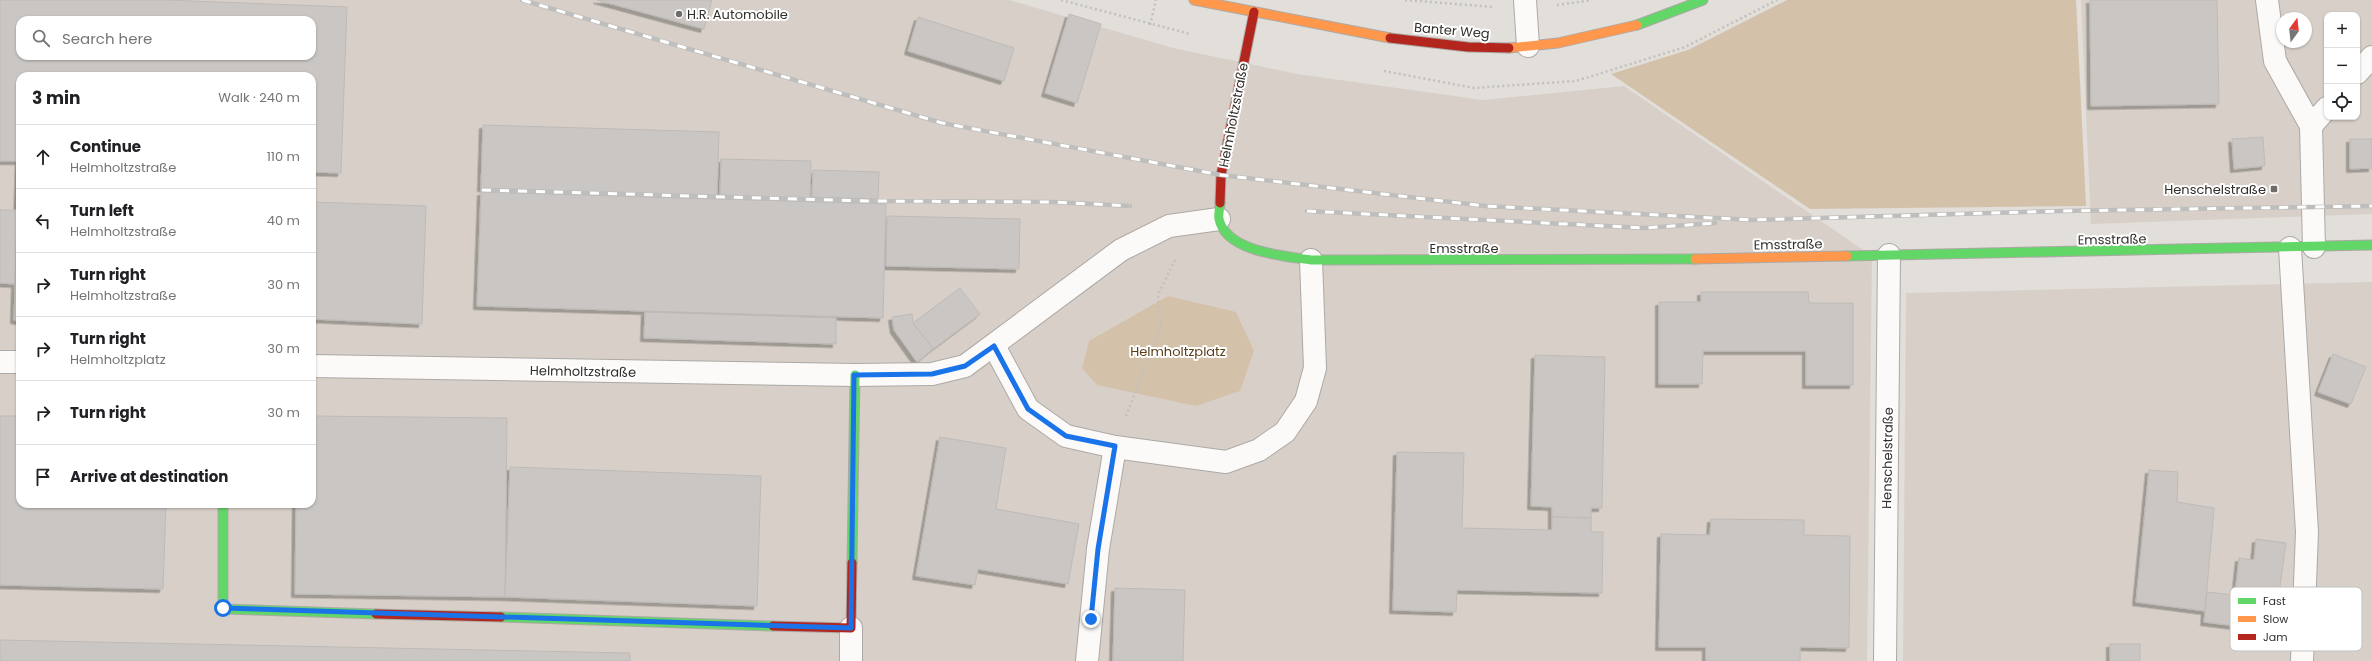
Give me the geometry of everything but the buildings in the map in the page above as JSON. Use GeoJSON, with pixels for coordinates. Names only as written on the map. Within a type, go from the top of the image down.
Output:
{"type":"FeatureCollection","features":[{"type":"Feature","properties":{"kind":"street","name":"Banter Weg"},"geometry":{"type":"LineString","coordinates":[[1194,0],[1375,35],[1469,47],[1528,46],[1600,37],[1679,11],[1703,0]]}},
{"type":"Feature","properties":{"kind":"street"},"geometry":{"type":"LineString","coordinates":[[1525,0],[1528,46]]}},
{"type":"Feature","properties":{"kind":"street"},"geometry":{"type":"LineString","coordinates":[[2266,0],[2276,61],[2311,126],[2314,247]]}},
{"type":"Feature","properties":{"kind":"street","name":"Helmholtzstraße"},"geometry":{"type":"LineString","coordinates":[[1218,219],[1221,175],[1254,12]]}},
{"type":"Feature","properties":{"kind":"street"},"geometry":{"type":"LineString","coordinates":[[2360,70],[2372,56]]}},
{"type":"Feature","properties":{"kind":"street"},"geometry":{"type":"LineString","coordinates":[[2311,126],[2324,111]]}},
{"type":"Feature","properties":{"kind":"street"},"geometry":{"type":"LineString","coordinates":[[1218,219],[1169,226],[1121,250],[994,346],[1028,409],[1066,436],[1115,446],[1226,462],[1259,450],[1285,432],[1306,401],[1315,368],[1311,260]]}},
{"type":"Feature","properties":{"kind":"street","name":"Emsstraße"},"geometry":{"type":"LineString","coordinates":[[1218,219],[1225,231],[1241,244],[1258,252],[1311,260],[1635,260],[2290,248],[2372,245]]}},
{"type":"Feature","properties":{"kind":"street"},"geometry":{"type":"LineString","coordinates":[[2290,248],[2307,532],[2305,587]]}},
{"type":"Feature","properties":{"kind":"street","name":"Henschelstraße"},"geometry":{"type":"LineString","coordinates":[[1885,661],[1889,256]]}},
{"type":"Feature","properties":{"kind":"street","name":"Helmholtzstraße"},"geometry":{"type":"LineString","coordinates":[[316,366],[854,375],[932,374],[965,366],[994,346]]}},
{"type":"Feature","properties":{"kind":"street"},"geometry":{"type":"LineString","coordinates":[[0,362],[16,362]]}},
{"type":"Feature","properties":{"kind":"street"},"geometry":{"type":"LineString","coordinates":[[851,661],[854,375]]}},
{"type":"Feature","properties":{"kind":"street"},"geometry":{"type":"LineString","coordinates":[[1087,661],[1098,549],[1115,446]]}},
{"type":"Feature","properties":{"kind":"street"},"geometry":{"type":"LineString","coordinates":[[223,508],[223,608],[851,628]]}},
{"type":"Feature","properties":{"kind":"street"},"geometry":{"type":"LineString","coordinates":[[2302,651],[2302,661]]}},
{"type":"Feature","properties":{"kind":"path"},"geometry":{"type":"LineString","coordinates":[[1061,0],[1176,31]]}},
{"type":"Feature","properties":{"kind":"path"},"geometry":{"type":"LineString","coordinates":[[1150,25],[1156,0]]}},
{"type":"Feature","properties":{"kind":"path"},"geometry":{"type":"LineString","coordinates":[[1115,446],[1136,387],[1161,328],[1158,295],[1178,254]]}},
{"type":"Feature","properties":{"kind":"shaded area"},"geometry":{"type":"Polygon","coordinates":[[[0,0],[1009,0],[1173,48],[1297,74],[1483,100],[1624,86],[1872,256],[1867,661],[0,661],[0,0]]]}},
{"type":"Feature","properties":{"kind":"shaded area"},"geometry":{"type":"Polygon","coordinates":[[[2081,0],[2372,0],[2372,214],[2091,224],[2081,0]]]}},
{"type":"Feature","properties":{"kind":"shaded area"},"geometry":{"type":"Polygon","coordinates":[[[2372,282],[2372,661],[1903,661],[1906,293],[2372,282]]]}},
{"type":"Feature","properties":{"kind":"green space"},"geometry":{"type":"Polygon","coordinates":[[[1787,0],[2076,0],[2086,206],[1810,209],[1611,74],[1688,50],[1787,0]]]}},
{"type":"Feature","properties":{"kind":"green space","name":"Helmholtzplatz"},"geometry":{"type":"Polygon","coordinates":[[[1168,296],[1236,312],[1254,351],[1240,391],[1196,406],[1097,385],[1082,368],[1089,341],[1168,296]]]}},
{"type":"Feature","properties":{"kind":"railway"},"geometry":{"type":"LineString","coordinates":[[522,0],[942,123],[1221,175],[1485,206],[1753,220],[2061,211],[2372,206]]}},
{"type":"Feature","properties":{"kind":"railway"},"geometry":{"type":"LineString","coordinates":[[482,190],[868,201],[1053,202],[1130,206]]}},
{"type":"Feature","properties":{"kind":"railway"},"geometry":{"type":"LineString","coordinates":[[1307,211],[1645,228],[1715,223]]}},
{"type":"Feature","properties":{"kind":"traffic: fast"},"geometry":{"type":"LineString","coordinates":[[1637,25],[1703,0]]}},
{"type":"Feature","properties":{"kind":"traffic: fast"},"geometry":{"type":"LineString","coordinates":[[1220,203],[1219,219],[1224,230],[1233,239],[1244,245],[1272,254],[1311,260],[1695,259]]}},
{"type":"Feature","properties":{"kind":"traffic: fast"},"geometry":{"type":"LineString","coordinates":[[1847,256],[2372,245]]}},
{"type":"Feature","properties":{"kind":"traffic: fast"},"geometry":{"type":"LineString","coordinates":[[852,563],[855,375]]}},
{"type":"Feature","properties":{"kind":"traffic: fast"},"geometry":{"type":"LineString","coordinates":[[223,508],[223,609],[376,614]]}},
{"type":"Feature","properties":{"kind":"traffic: fast"},"geometry":{"type":"LineString","coordinates":[[501,617],[773,626]]}},
{"type":"Feature","properties":{"kind":"traffic: slow"},"geometry":{"type":"LineString","coordinates":[[1194,0],[1390,38]]}},
{"type":"Feature","properties":{"kind":"traffic: slow"},"geometry":{"type":"LineString","coordinates":[[1509,48],[1558,43],[1637,25]]}},
{"type":"Feature","properties":{"kind":"traffic: slow"},"geometry":{"type":"LineString","coordinates":[[1695,259],[1847,256]]}},
{"type":"Feature","properties":{"kind":"traffic: jam"},"geometry":{"type":"LineString","coordinates":[[1220,203],[1221,175],[1254,12]]}},
{"type":"Feature","properties":{"kind":"traffic: jam"},"geometry":{"type":"LineString","coordinates":[[1390,38],[1468,47],[1509,48]]}},
{"type":"Feature","properties":{"kind":"traffic: jam"},"geometry":{"type":"LineString","coordinates":[[773,626],[851,628],[852,563]]}},
{"type":"Feature","properties":{"kind":"traffic: jam"},"geometry":{"type":"LineString","coordinates":[[376,614],[501,617]]}},
{"type":"Feature","properties":{"kind":"place","name":"H.R. Automobile"},"geometry":{"type":"Point","coordinates":[679,14]}},
{"type":"Feature","properties":{"kind":"place","name":"Henschelstraße"},"geometry":{"type":"Point","coordinates":[2274,189]}},
{"type":"Feature","properties":{"kind":"route"},"geometry":{"type":"LineString","coordinates":[[223,608],[851,628],[854,375],[932,374],[965,366],[994,346],[1007,373],[1028,409],[1066,436],[1115,446],[1098,549],[1091,619]]}}]}
